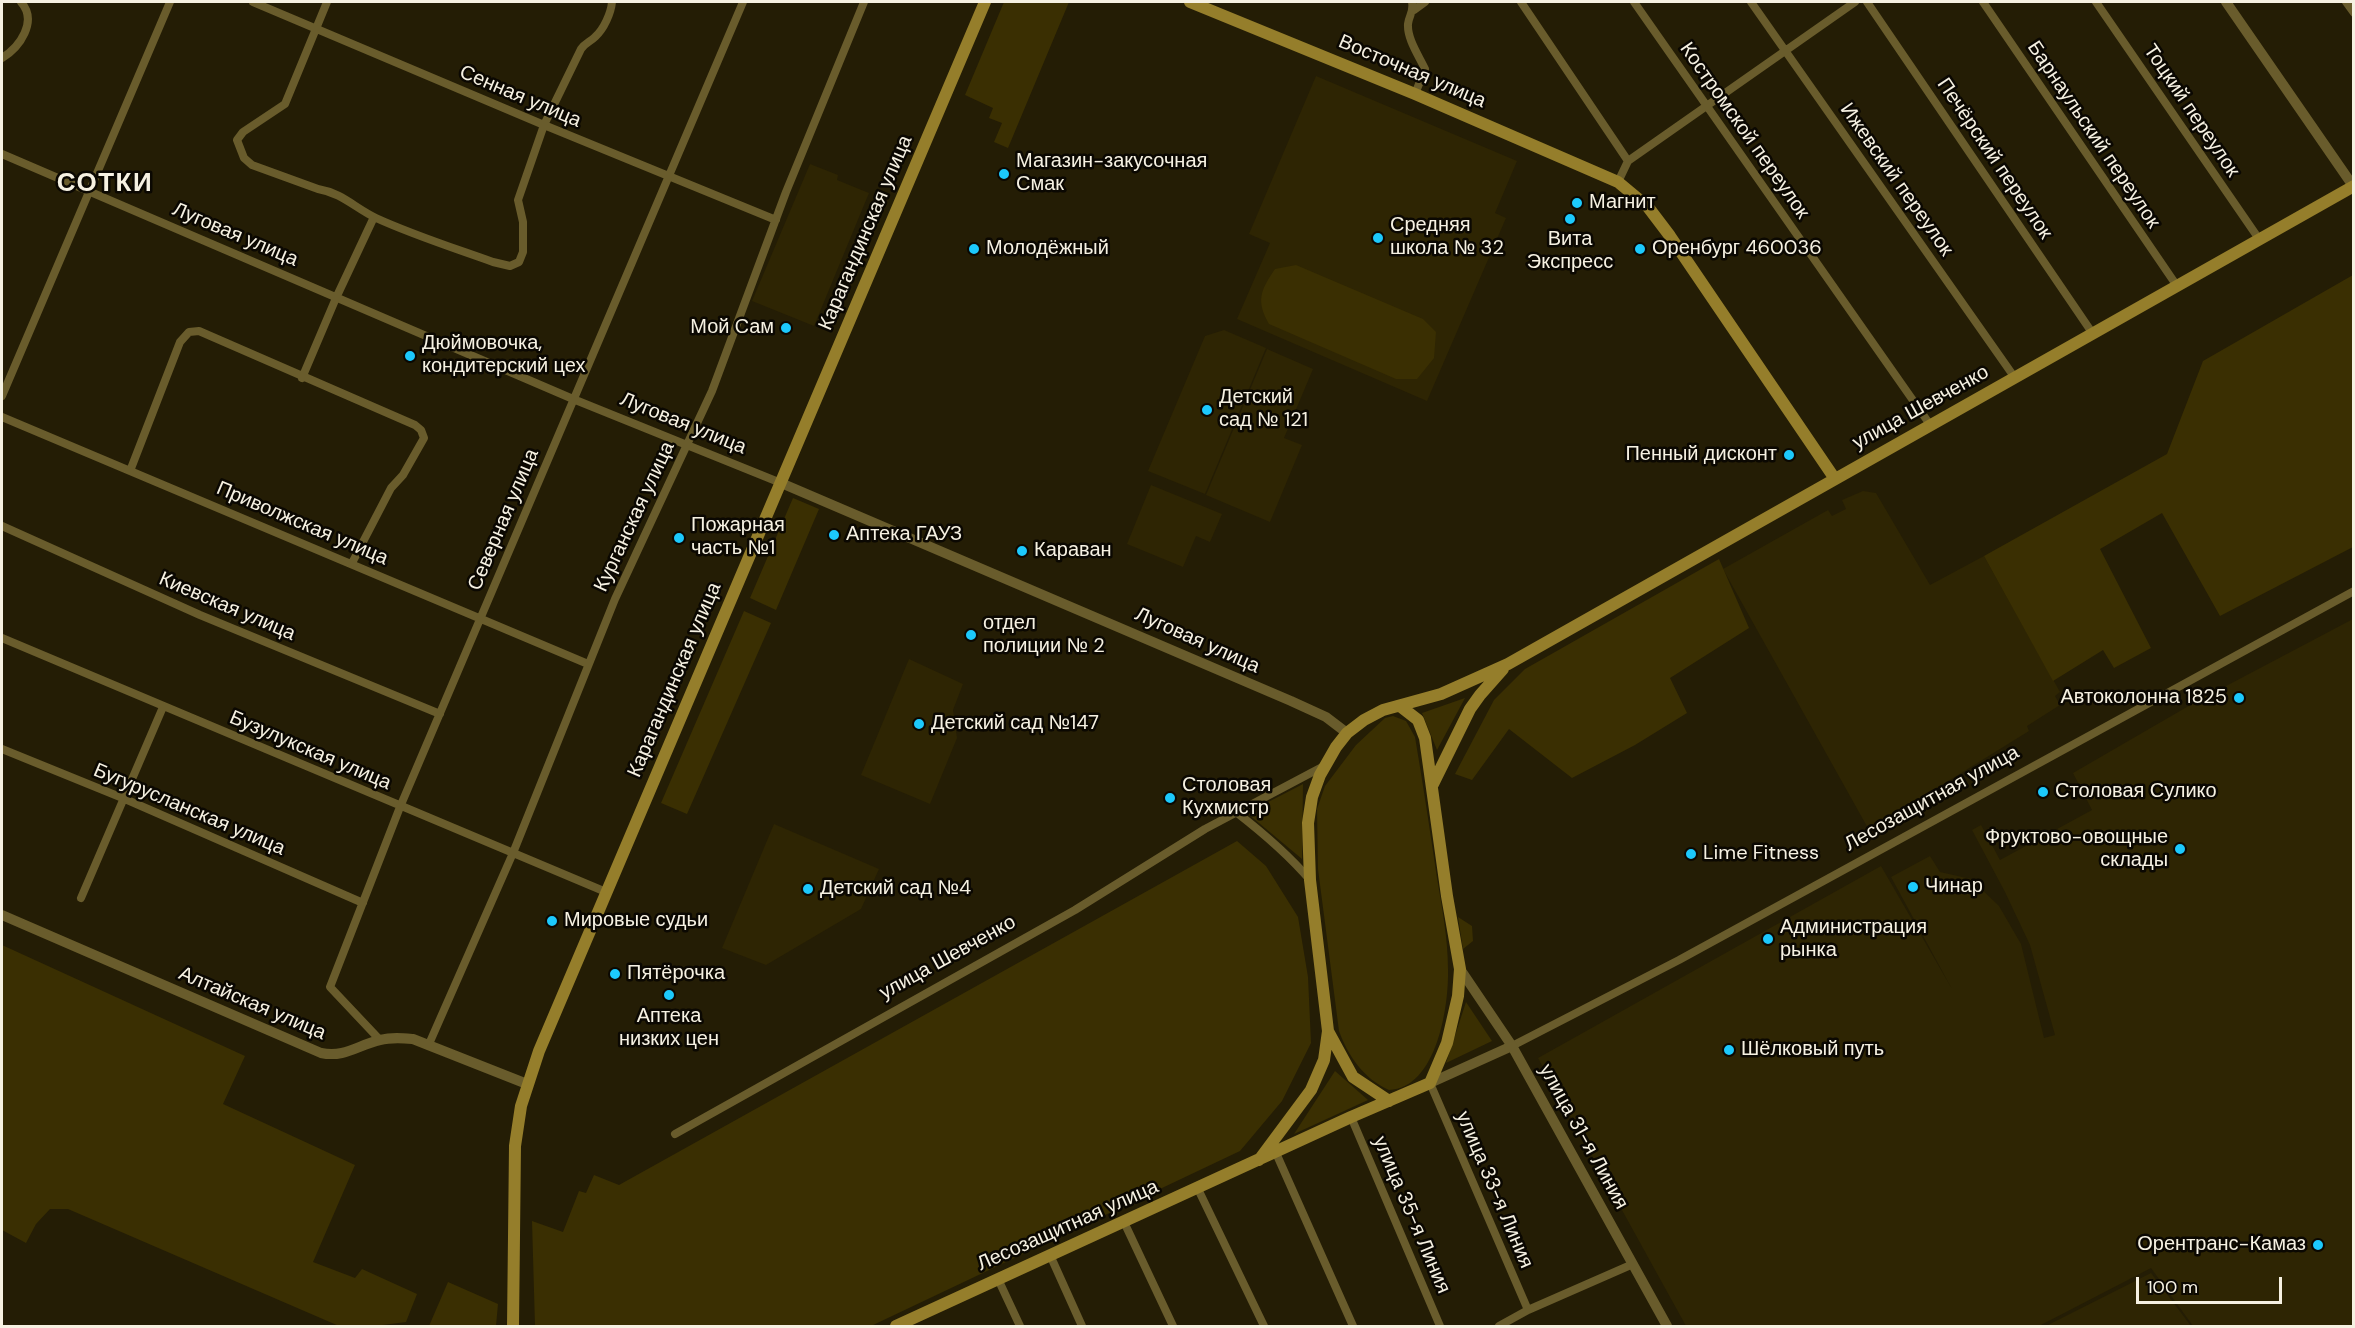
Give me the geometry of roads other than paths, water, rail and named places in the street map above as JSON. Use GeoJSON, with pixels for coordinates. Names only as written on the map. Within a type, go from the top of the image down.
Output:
{"type":"FeatureCollection","features":[{"type":"Feature","properties":{"kind":"main road","name":"Карагандинская улица"},"geometry":{"type":"LineString","coordinates":[[513,1326],[515,1146],[527,1084],[606,892],[985,2]]}},
{"type":"Feature","properties":{"kind":"main road","name":"Восточная улица"},"geometry":{"type":"LineString","coordinates":[[1190,2],[1415,94],[1618,182],[1648,207],[1670,236],[1835,479]]}},
{"type":"Feature","properties":{"kind":"main road","name":"улица Шевченко"},"geometry":{"type":"LineString","coordinates":[[1347,733],[1375,714],[1450,690],[1508,664],[2353,186]]}},
{"type":"Feature","properties":{"kind":"main road","name":"улица Шевченко"},"geometry":{"type":"LineString","coordinates":[[1433,784],[1470,709],[1480,694],[1508,664]]}},
{"type":"Feature","properties":{"kind":"main road"},"geometry":{"type":"LineString","coordinates":[[1400,706],[1413,715],[1421,725],[1428,751],[1447,896],[1460,969],[1458,996],[1447,1043],[1430,1083]]}},
{"type":"Feature","properties":{"kind":"main road"},"geometry":{"type":"LineString","coordinates":[[1347,733],[1325,766],[1309,808],[1310,880],[1328,1031],[1353,1077],[1389,1101]]}},
{"type":"Feature","properties":{"kind":"main road","name":"Лесозащитная улица"},"geometry":{"type":"LineString","coordinates":[[1258,1161],[1311,1090],[1324,1060],[1328,1031]]}},
{"type":"Feature","properties":{"kind":"main road","name":"Лесозащитная улица"},"geometry":{"type":"LineString","coordinates":[[896,1326],[1430,1083]]}},
{"type":"Feature","properties":{"kind":"street"},"geometry":{"type":"LineString","coordinates":[[2,58],[11,52],[26,29],[28,16],[21,2]]}},
{"type":"Feature","properties":{"kind":"street"},"geometry":{"type":"LineString","coordinates":[[2,396],[170,2]]}},
{"type":"Feature","properties":{"kind":"street","name":"Сенная улица"},"geometry":{"type":"LineString","coordinates":[[253,2],[669,178],[776,220]]}},
{"type":"Feature","properties":{"kind":"street"},"geometry":{"type":"LineString","coordinates":[[327,2],[285,104],[243,132],[237,140],[244,158],[252,165],[329,191],[350,201],[374,217],[493,262],[510,266],[519,262],[522,252],[523,222],[518,200],[544,125],[581,49],[586,42],[595,37],[605,22],[612,2]]}},
{"type":"Feature","properties":{"kind":"street","name":"Северная улица"},"geometry":{"type":"LineString","coordinates":[[380,1040],[330,987],[400,807],[743,2]]}},
{"type":"Feature","properties":{"kind":"street","name":"Курганская улица"},"geometry":{"type":"LineString","coordinates":[[429,1044],[513,853],[588,664],[712,391],[776,220],[864,2]]}},
{"type":"Feature","properties":{"kind":"street"},"geometry":{"type":"LineString","coordinates":[[1415,94],[1425,69],[1409,34],[1408,23],[1413,6],[1425,2]]}},
{"type":"Feature","properties":{"kind":"street"},"geometry":{"type":"LineString","coordinates":[[1521,2],[1628,161]]}},
{"type":"Feature","properties":{"kind":"street","name":"Костромской переулок"},"geometry":{"type":"LineString","coordinates":[[1634,2],[1931,426]]}},
{"type":"Feature","properties":{"kind":"street","name":"Ижевский переулок"},"geometry":{"type":"LineString","coordinates":[[1751,2],[2015,378]]}},
{"type":"Feature","properties":{"kind":"street"},"geometry":{"type":"LineString","coordinates":[[1618,182],[1628,161],[1855,2]]}},
{"type":"Feature","properties":{"kind":"street","name":"Печёрский переулок"},"geometry":{"type":"LineString","coordinates":[[1867,2],[2093,334]]}},
{"type":"Feature","properties":{"kind":"street","name":"Барнаульский переулок"},"geometry":{"type":"LineString","coordinates":[[1983,2],[2177,286]]}},
{"type":"Feature","properties":{"kind":"street","name":"Тоцкий переулок"},"geometry":{"type":"LineString","coordinates":[[2096,2],[2259,239]]}},
{"type":"Feature","properties":{"kind":"street"},"geometry":{"type":"LineString","coordinates":[[2226,2],[2353,186]]}},
{"type":"Feature","properties":{"kind":"street"},"geometry":{"type":"LineString","coordinates":[[2346,2],[2354,13]]}},
{"type":"Feature","properties":{"kind":"street","name":"Луговая улица"},"geometry":{"type":"LineString","coordinates":[[2,154],[573,399],[781,483],[1291,701],[1326,717],[1347,733]]}},
{"type":"Feature","properties":{"kind":"street"},"geometry":{"type":"LineString","coordinates":[[302,378],[374,217]]}},
{"type":"Feature","properties":{"kind":"street"},"geometry":{"type":"LineString","coordinates":[[130,471],[180,342],[189,332],[199,331],[422,430],[424,438],[403,475],[391,488],[352,563]]}},
{"type":"Feature","properties":{"kind":"street","name":"Приволжская улица"},"geometry":{"type":"LineString","coordinates":[[2,417],[588,664]]}},
{"type":"Feature","properties":{"kind":"street","name":"Киевская улица"},"geometry":{"type":"LineString","coordinates":[[2,526],[200,615],[440,714]]}},
{"type":"Feature","properties":{"kind":"street","name":"Лесозащитная улица"},"geometry":{"type":"LineString","coordinates":[[1430,1083],[1512,1046],[1679,960],[2354,591]]}},
{"type":"Feature","properties":{"kind":"street","name":"Бузулукская улица"},"geometry":{"type":"LineString","coordinates":[[2,638],[606,892]]}},
{"type":"Feature","properties":{"kind":"street"},"geometry":{"type":"LineString","coordinates":[[81,898],[163,707]]}},
{"type":"Feature","properties":{"kind":"street","name":"Бугурусланская улица"},"geometry":{"type":"LineString","coordinates":[[2,749],[125,799],[363,903]]}},
{"type":"Feature","properties":{"kind":"street","name":"улица Шевченко"},"geometry":{"type":"LineString","coordinates":[[675,1134],[1075,910],[1205,829],[1325,766]]}},
{"type":"Feature","properties":{"kind":"street"},"geometry":{"type":"LineString","coordinates":[[1236,813],[1269,838],[1295,862],[1310,880]]}},
{"type":"Feature","properties":{"kind":"street","name":"Алтайская улица"},"geometry":{"type":"LineString","coordinates":[[2,915],[321,1053],[334,1056],[380,1040],[396,1037],[413,1039],[527,1084]]}},
{"type":"Feature","properties":{"kind":"street","name":"улица 31-я Линия"},"geometry":{"type":"LineString","coordinates":[[1460,969],[1512,1046],[1667,1326]]}},
{"type":"Feature","properties":{"kind":"street","name":"улица 33-я Линия"},"geometry":{"type":"LineString","coordinates":[[1430,1083],[1528,1310]]}},
{"type":"Feature","properties":{"kind":"street","name":"улица 35-я Линия"},"geometry":{"type":"LineString","coordinates":[[1351,1117],[1440,1326]]}},
{"type":"Feature","properties":{"kind":"street"},"geometry":{"type":"LineString","coordinates":[[1276,1153],[1353,1326]]}},
{"type":"Feature","properties":{"kind":"street"},"geometry":{"type":"LineString","coordinates":[[1198,1189],[1264,1326]]}},
{"type":"Feature","properties":{"kind":"street"},"geometry":{"type":"LineString","coordinates":[[1124,1222],[1173,1326]]}},
{"type":"Feature","properties":{"kind":"street"},"geometry":{"type":"LineString","coordinates":[[1050,1255],[1082,1326]]}},
{"type":"Feature","properties":{"kind":"street"},"geometry":{"type":"LineString","coordinates":[[1499,1326],[1528,1310],[1633,1264]]}},
{"type":"Feature","properties":{"kind":"street"},"geometry":{"type":"LineString","coordinates":[[998,1279],[1020,1326]]}},
{"type":"Feature","properties":{"kind":"place","name":"Магазин-закусочная Смак"},"geometry":{"type":"Point","coordinates":[1004,174]}},
{"type":"Feature","properties":{"kind":"place","name":"Магнит"},"geometry":{"type":"Point","coordinates":[1577,203]}},
{"type":"Feature","properties":{"kind":"place","name":"Вита Экспресс"},"geometry":{"type":"Point","coordinates":[1570,219]}},
{"type":"Feature","properties":{"kind":"place","name":"Средняя школа № 32"},"geometry":{"type":"Point","coordinates":[1378,238]}},
{"type":"Feature","properties":{"kind":"place","name":"Молодёжный"},"geometry":{"type":"Point","coordinates":[974,249]}},
{"type":"Feature","properties":{"kind":"place","name":"Оренбург 460036"},"geometry":{"type":"Point","coordinates":[1640,249]}},
{"type":"Feature","properties":{"kind":"place","name":"Мой Cам"},"geometry":{"type":"Point","coordinates":[786,328]}},
{"type":"Feature","properties":{"kind":"place","name":"Дюймовочка, кондитерский цех"},"geometry":{"type":"Point","coordinates":[410,356]}},
{"type":"Feature","properties":{"kind":"place","name":"Детский сад № 121"},"geometry":{"type":"Point","coordinates":[1207,410]}},
{"type":"Feature","properties":{"kind":"place","name":"Пенный дисконт"},"geometry":{"type":"Point","coordinates":[1789,455]}},
{"type":"Feature","properties":{"kind":"place","name":"Аптека ГАУЗ"},"geometry":{"type":"Point","coordinates":[834,535]}},
{"type":"Feature","properties":{"kind":"place","name":"Пожарная часть №1"},"geometry":{"type":"Point","coordinates":[679,538]}},
{"type":"Feature","properties":{"kind":"place","name":"Караван"},"geometry":{"type":"Point","coordinates":[1022,551]}},
{"type":"Feature","properties":{"kind":"place","name":"отдел полиции № 2"},"geometry":{"type":"Point","coordinates":[971,635]}},
{"type":"Feature","properties":{"kind":"place","name":"Автоколонна 1825"},"geometry":{"type":"Point","coordinates":[2239,698]}},
{"type":"Feature","properties":{"kind":"place","name":"Детский сад №147"},"geometry":{"type":"Point","coordinates":[919,724]}},
{"type":"Feature","properties":{"kind":"place","name":"Столовая Сулико"},"geometry":{"type":"Point","coordinates":[2043,792]}},
{"type":"Feature","properties":{"kind":"place","name":"Столовая Кухмистр"},"geometry":{"type":"Point","coordinates":[1170,798]}},
{"type":"Feature","properties":{"kind":"place","name":"Фруктово-овощные склады"},"geometry":{"type":"Point","coordinates":[2180,849]}},
{"type":"Feature","properties":{"kind":"place","name":"Lime Fitness"},"geometry":{"type":"Point","coordinates":[1691,854]}},
{"type":"Feature","properties":{"kind":"place","name":"Чинар"},"geometry":{"type":"Point","coordinates":[1913,887]}},
{"type":"Feature","properties":{"kind":"place","name":"Детский сад №4"},"geometry":{"type":"Point","coordinates":[808,889]}},
{"type":"Feature","properties":{"kind":"place","name":"Мировые судьи"},"geometry":{"type":"Point","coordinates":[552,921]}},
{"type":"Feature","properties":{"kind":"place","name":"Администрация рынка"},"geometry":{"type":"Point","coordinates":[1768,939]}},
{"type":"Feature","properties":{"kind":"place","name":"Пятёрочка"},"geometry":{"type":"Point","coordinates":[615,974]}},
{"type":"Feature","properties":{"kind":"place","name":"Аптека низких цен"},"geometry":{"type":"Point","coordinates":[669,995]}},
{"type":"Feature","properties":{"kind":"place","name":"Шёлковый путь"},"geometry":{"type":"Point","coordinates":[1729,1050]}},
{"type":"Feature","properties":{"kind":"place","name":"Орентранс-Камаз"},"geometry":{"type":"Point","coordinates":[2318,1245]}},
{"type":"Feature","properties":{"kind":"district","name":"СОТКИ"},"geometry":{"type":"Point","coordinates":[105,184]}}]}
